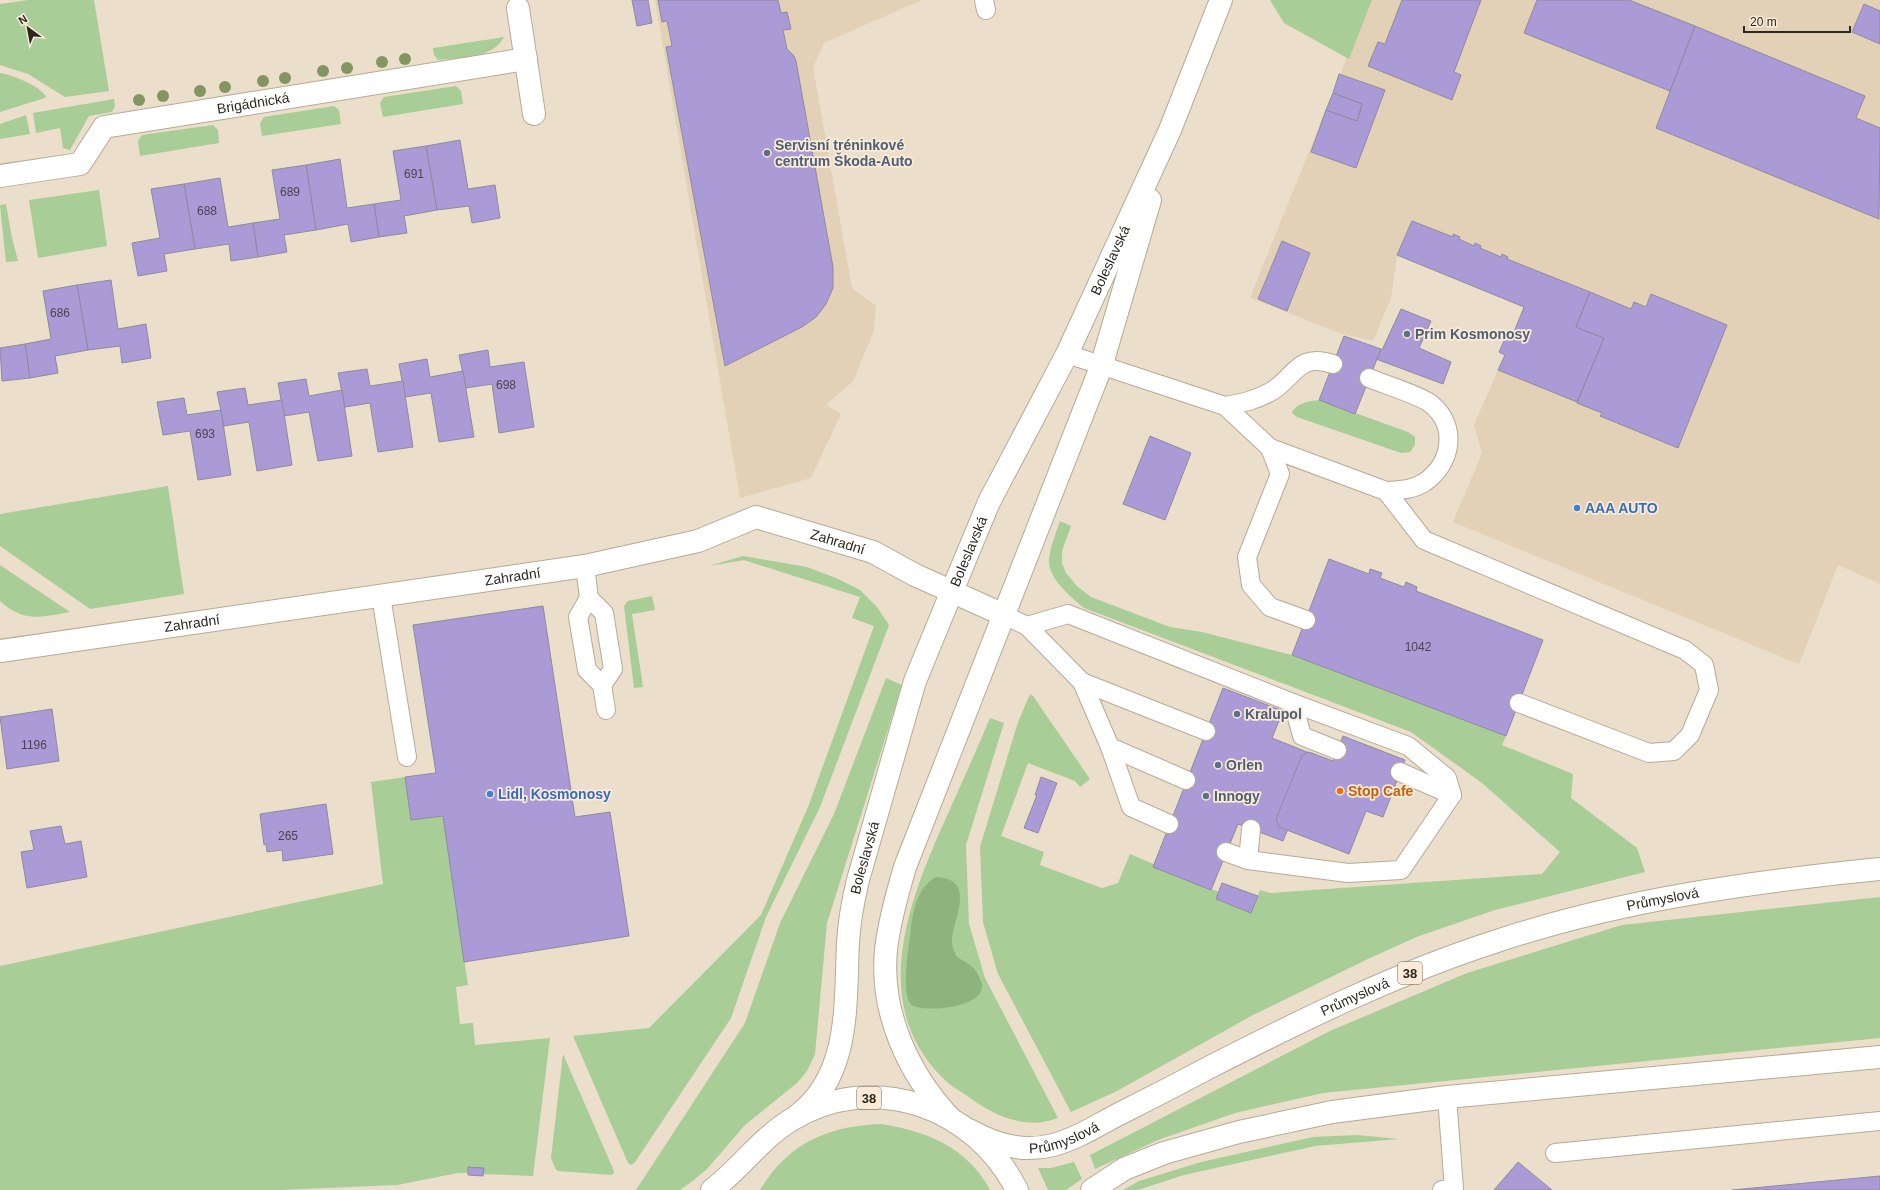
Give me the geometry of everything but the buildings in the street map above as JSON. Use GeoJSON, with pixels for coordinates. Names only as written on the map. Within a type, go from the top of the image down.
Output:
{"type":"FeatureCollection","features":[{"type":"Feature","properties":{"kind":"street","name":"Boleslavská"},"geometry":{"type":"LineString","coordinates":[[790,1121],[807,1108],[820,1093],[830,1076],[837,1059],[847,1009],[851,913],[858,880],[915,681],[989,502],[1067,354],[1170,130],[1222,0]]}},
{"type":"Feature","properties":{"kind":"street"},"geometry":{"type":"LineString","coordinates":[[518,8],[534,114]]}},
{"type":"Feature","properties":{"kind":"street","name":"Brigádnická"},"geometry":{"type":"LineString","coordinates":[[0,176],[80,164],[104,127],[526,59]]}},
{"type":"Feature","properties":{"kind":"street"},"geometry":{"type":"LineString","coordinates":[[949,1117],[930,1095],[918,1077],[896,1030],[886,991],[886,952],[896,899],[905,867],[1102,367],[1170,130]]}},
{"type":"Feature","properties":{"kind":"street","name":"Zahradní"},"geometry":{"type":"LineString","coordinates":[[0,651],[585,566],[698,541],[756,517],[873,552],[915,575],[1004,615]]}},
{"type":"Feature","properties":{"kind":"street","name":"Průmyslová"},"geometry":{"type":"LineString","coordinates":[[969,1130],[996,1144],[1011,1147],[1032,1148],[1053,1145],[1105,1122],[1282,1030],[1426,965],[1495,941],[1560,922],[1636,904],[1718,888],[1880,869]]}},
{"type":"Feature","properties":{"kind":"street"},"geometry":{"type":"LineString","coordinates":[[1092,1190],[1124,1169],[1146,1160],[1239,1132],[1332,1112],[1447,1097],[1880,1057]]}},
{"type":"Feature","properties":{"kind":"street","name":"38"},"geometry":{"type":"LineString","coordinates":[[728,1190],[750,1155],[769,1136],[790,1121],[803,1114],[843,1100],[871,1098],[892,1099],[912,1103],[949,1117],[969,1130],[992,1152],[1011,1178],[1017,1190]]}},
{"type":"Feature","properties":{"kind":"street"},"geometry":{"type":"LineString","coordinates":[[712,1190],[750,1155]]}},
{"type":"Feature","properties":{"kind":"lane"},"geometry":{"type":"LineString","coordinates":[[1067,354],[1102,367],[1224,406],[1270,448],[1386,491],[1407,490],[1424,483],[1438,470],[1447,456],[1449,441],[1441,414],[1430,403],[1369,378]]}},
{"type":"Feature","properties":{"kind":"lane"},"geometry":{"type":"LineString","coordinates":[[1224,406],[1254,400],[1274,390],[1293,370],[1307,362],[1323,361],[1333,364]]}},
{"type":"Feature","properties":{"kind":"lane"},"geometry":{"type":"LineString","coordinates":[[1270,448],[1280,474],[1247,556],[1251,585],[1270,607],[1306,620]]}},
{"type":"Feature","properties":{"kind":"lane"},"geometry":{"type":"LineString","coordinates":[[1386,491],[1424,540],[1685,650],[1704,665],[1709,690],[1690,735],[1674,751],[1648,753],[1519,703]]}},
{"type":"Feature","properties":{"kind":"lane"},"geometry":{"type":"LineString","coordinates":[[585,566],[589,598],[578,617],[587,670],[602,685],[606,710]]}},
{"type":"Feature","properties":{"kind":"lane"},"geometry":{"type":"LineString","coordinates":[[381,596],[407,757]]}},
{"type":"Feature","properties":{"kind":"lane"},"geometry":{"type":"LineString","coordinates":[[589,598],[604,613],[613,668],[602,685]]}},
{"type":"Feature","properties":{"kind":"lane"},"geometry":{"type":"LineString","coordinates":[[1027,626],[1068,614],[1293,703],[1408,746],[1447,778],[1452,796]]}},
{"type":"Feature","properties":{"kind":"lane"},"geometry":{"type":"LineString","coordinates":[[1004,615],[1027,626],[1082,682],[1110,747],[1131,807],[1169,824]]}},
{"type":"Feature","properties":{"kind":"lane"},"geometry":{"type":"LineString","coordinates":[[1082,682],[1206,730]]}},
{"type":"Feature","properties":{"kind":"lane"},"geometry":{"type":"LineString","coordinates":[[1293,703],[1302,736],[1337,750]]}},
{"type":"Feature","properties":{"kind":"lane"},"geometry":{"type":"LineString","coordinates":[[1110,747],[1186,780]]}},
{"type":"Feature","properties":{"kind":"lane"},"geometry":{"type":"LineString","coordinates":[[1400,772],[1452,796]]}},
{"type":"Feature","properties":{"kind":"lane"},"geometry":{"type":"LineString","coordinates":[[1226,852],[1248,860],[1348,873],[1401,870],[1452,796]]}},
{"type":"Feature","properties":{"kind":"lane"},"geometry":{"type":"LineString","coordinates":[[1248,860],[1251,829]]}},
{"type":"Feature","properties":{"kind":"lane"},"geometry":{"type":"LineString","coordinates":[[1442,1190],[1454,1189],[1447,1097]]}},
{"type":"Feature","properties":{"kind":"lane"},"geometry":{"type":"LineString","coordinates":[[1555,1153],[1880,1121]]}},
{"type":"Feature","properties":{"kind":"shaded area"},"geometry":{"type":"Polygon","coordinates":[[[655,0],[922,0],[824,43],[813,67],[852,288],[876,306],[874,331],[853,381],[826,405],[841,414],[811,478],[740,498],[655,0]]]}},
{"type":"Feature","properties":{"kind":"shaded area"},"geometry":{"type":"Polygon","coordinates":[[[1370,0],[1880,0],[1880,584],[1838,565],[1799,664],[1453,522],[1482,453],[1474,425],[1498,370],[1577,402],[1602,413],[1601,416],[1677,448],[1727,325],[1651,294],[1646,307],[1634,302],[1631,309],[1412,221],[1397,255],[1391,298],[1373,341],[1342,334],[1250,298],[1370,0]]]}},
{"type":"Feature","properties":{"kind":"green space"},"geometry":{"type":"Polygon","coordinates":[[[28,0],[94,0],[109,91],[65,97],[28,74],[0,65],[0,4],[28,0]]]}},
{"type":"Feature","properties":{"kind":"green space"},"geometry":{"type":"Polygon","coordinates":[[[1270,0],[1372,0],[1349,59],[1284,23],[1270,0]]]}},
{"type":"Feature","properties":{"kind":"green space"},"geometry":{"type":"Polygon","coordinates":[[[504,37],[499,44],[492,49],[475,56],[438,60],[434,55],[433,48],[504,37]]]}},
{"type":"Feature","properties":{"kind":"green space"},"geometry":{"type":"Polygon","coordinates":[[[0,73],[19,78],[31,84],[46,96],[45,98],[0,112],[0,73]]]}},
{"type":"Feature","properties":{"kind":"green space"},"geometry":{"type":"Polygon","coordinates":[[[456,86],[461,91],[463,104],[383,117],[380,103],[384,97],[456,86]]]}},
{"type":"Feature","properties":{"kind":"green space"},"geometry":{"type":"Polygon","coordinates":[[[114,99],[115,106],[112,112],[89,116],[70,150],[63,148],[60,128],[36,133],[33,113],[114,99]]]}},
{"type":"Feature","properties":{"kind":"green space"},"geometry":{"type":"Polygon","coordinates":[[[334,106],[339,110],[341,124],[262,136],[260,123],[264,117],[334,106]]]}},
{"type":"Feature","properties":{"kind":"green space"},"geometry":{"type":"Polygon","coordinates":[[[26,115],[30,134],[0,139],[0,124],[26,115]]]}},
{"type":"Feature","properties":{"kind":"green space"},"geometry":{"type":"Polygon","coordinates":[[[213,125],[218,130],[219,143],[140,156],[138,141],[142,135],[213,125]]]}},
{"type":"Feature","properties":{"kind":"green space"},"geometry":{"type":"Polygon","coordinates":[[[99,190],[107,246],[38,258],[29,200],[99,190]]]}},
{"type":"Feature","properties":{"kind":"green space"},"geometry":{"type":"Polygon","coordinates":[[[6,204],[18,261],[6,262],[0,205],[6,204]]]}},
{"type":"Feature","properties":{"kind":"green space"},"geometry":{"type":"Polygon","coordinates":[[[1319,400],[1408,432],[1415,437],[1415,445],[1410,452],[1401,453],[1297,417],[1292,413],[1299,405],[1319,400]]]}},
{"type":"Feature","properties":{"kind":"green space"},"geometry":{"type":"Polygon","coordinates":[[[168,486],[184,594],[90,609],[0,546],[0,514],[168,486]]]}},
{"type":"Feature","properties":{"kind":"green space"},"geometry":{"type":"Polygon","coordinates":[[[1060,521],[1071,526],[1062,551],[1062,563],[1066,573],[1077,586],[1091,597],[1170,627],[1202,632],[1292,655],[1506,736],[1502,745],[1573,774],[1571,798],[1637,848],[1645,872],[1495,910],[1419,936],[1253,1015],[1117,1091],[1071,1112],[998,974],[983,922],[980,847],[1018,722],[1030,694],[1033,696],[1090,779],[1080,787],[1075,781],[1028,763],[1001,836],[1044,852],[1040,865],[1102,888],[1118,883],[1130,854],[1219,892],[1216,899],[1251,913],[1260,890],[1270,893],[1542,874],[1560,852],[1482,783],[1411,732],[1084,608],[1060,586],[1049,565],[1051,548],[1060,521]]]}},
{"type":"Feature","properties":{"kind":"green space"},"geometry":{"type":"Polygon","coordinates":[[[743,556],[807,567],[836,578],[860,590],[877,607],[889,625],[820,807],[766,917],[731,1018],[635,1162],[631,1165],[628,1163],[573,1036],[649,1028],[761,915],[808,807],[874,626],[852,618],[860,597],[744,560],[709,566],[743,556]]]}},
{"type":"Feature","properties":{"kind":"green space"},"geometry":{"type":"Polygon","coordinates":[[[0,565],[70,612],[34,617],[17,613],[9,608],[0,601],[0,565]]]}},
{"type":"Feature","properties":{"kind":"green space"},"geometry":{"type":"Polygon","coordinates":[[[652,596],[655,610],[632,614],[643,687],[634,688],[624,606],[628,601],[652,596]]]}},
{"type":"Feature","properties":{"kind":"green space"},"geometry":{"type":"Polygon","coordinates":[[[886,678],[902,685],[827,923],[815,1054],[807,1071],[797,1083],[745,1125],[707,1169],[680,1190],[636,1190],[745,1023],[780,923],[834,814],[886,678]]]}},
{"type":"Feature","properties":{"kind":"green space"},"geometry":{"type":"Polygon","coordinates":[[[990,718],[1004,723],[966,845],[969,924],[985,978],[1058,1118],[1046,1122],[1022,1122],[1010,1119],[987,1109],[946,1081],[920,1050],[907,1019],[901,986],[902,952],[909,917],[919,883],[990,718]]]}},
{"type":"Feature","properties":{"kind":"green space"},"geometry":{"type":"Polygon","coordinates":[[[405,777],[411,820],[443,816],[468,985],[456,987],[460,1024],[473,1023],[475,1045],[550,1038],[533,1176],[483,1174],[484,1168],[468,1173],[458,1173],[397,1185],[279,1190],[0,1190],[0,966],[383,884],[371,782],[405,777]]]}},
{"type":"Feature","properties":{"kind":"green space"},"geometry":{"type":"Polygon","coordinates":[[[936,877],[949,880],[956,885],[960,893],[960,903],[952,944],[956,956],[976,972],[980,979],[982,989],[977,997],[967,1003],[939,1008],[916,1007],[910,1003],[906,989],[906,970],[912,918],[919,895],[929,882],[936,877]]]}},
{"type":"Feature","properties":{"kind":"green space"},"geometry":{"type":"Polygon","coordinates":[[[1880,897],[1880,1038],[1323,1093],[1235,1113],[1158,1140],[1095,1169],[1090,1155],[1330,1031],[1467,973],[1622,925],[1880,897]]]}},
{"type":"Feature","properties":{"kind":"green space"},"geometry":{"type":"Polygon","coordinates":[[[563,1054],[614,1171],[611,1175],[558,1171],[555,1168],[551,1158],[563,1054]]]}},
{"type":"Feature","properties":{"kind":"green space"},"geometry":{"type":"Polygon","coordinates":[[[881,1124],[914,1131],[944,1144],[957,1152],[970,1163],[981,1175],[990,1190],[760,1190],[783,1160],[811,1140],[827,1133],[844,1129],[862,1125],[881,1124]]]}},
{"type":"Feature","properties":{"kind":"green space"},"geometry":{"type":"Polygon","coordinates":[[[1357,1135],[1399,1139],[1315,1146],[1184,1175],[1138,1190],[1123,1190],[1139,1181],[1201,1162],[1313,1137],[1357,1135]]]}},
{"type":"Feature","properties":{"kind":"green space"},"geometry":{"type":"Polygon","coordinates":[[[1074,1162],[1082,1179],[1066,1190],[1048,1190],[1038,1168],[1051,1168],[1074,1162]]]}},
{"type":"Feature","properties":{"kind":"place","name":"Servisní tréninkové centrum Škoda-Auto"},"geometry":{"type":"Point","coordinates":[767,153]}},
{"type":"Feature","properties":{"kind":"place","name":"Prim Kosmonosy"},"geometry":{"type":"Point","coordinates":[1407,334]}},
{"type":"Feature","properties":{"kind":"place","name":"AAA AUTO"},"geometry":{"type":"Point","coordinates":[1577,508]}},
{"type":"Feature","properties":{"kind":"place","name":"Kralupol"},"geometry":{"type":"Point","coordinates":[1237,714]}},
{"type":"Feature","properties":{"kind":"place","name":"Orlen"},"geometry":{"type":"Point","coordinates":[1218,765]}},
{"type":"Feature","properties":{"kind":"place","name":"Stop Cafe"},"geometry":{"type":"Point","coordinates":[1340,791]}},
{"type":"Feature","properties":{"kind":"place","name":"Lidl, Kosmonosy"},"geometry":{"type":"Point","coordinates":[490,794]}},
{"type":"Feature","properties":{"kind":"place","name":"Innogy"},"geometry":{"type":"Point","coordinates":[1206,796]}}]}
